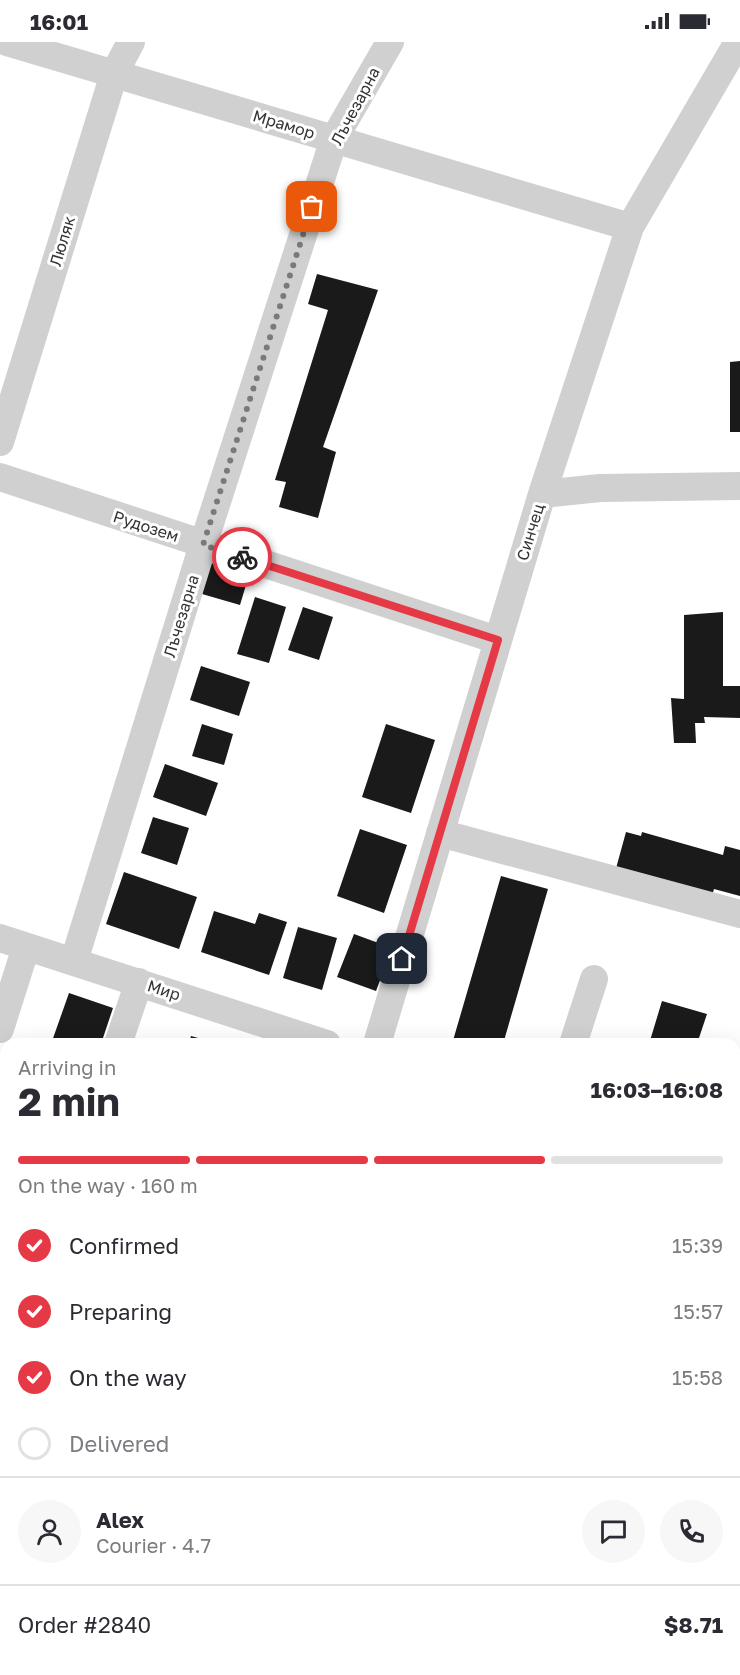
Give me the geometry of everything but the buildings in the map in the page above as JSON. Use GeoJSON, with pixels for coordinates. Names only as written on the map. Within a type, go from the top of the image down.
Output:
{"type":"FeatureCollection","features":[{"type":"Feature","properties":{"kind":"street","name":"Мрамор"},"geometry":{"type":"LineString","coordinates":[[7,42],[630,226]]}},
{"type":"Feature","properties":{"kind":"street","name":"Люляк"},"geometry":{"type":"LineString","coordinates":[[0,442],[114,74],[131,42]]}},
{"type":"Feature","properties":{"kind":"street","name":"Лъчезарна"},"geometry":{"type":"LineString","coordinates":[[74,961],[203,545],[334,139],[390,42]]}},
{"type":"Feature","properties":{"kind":"street","name":"Синчец"},"geometry":{"type":"LineString","coordinates":[[378,1038],[542,494],[630,226],[738,42]]}},
{"type":"Feature","properties":{"kind":"street","name":"Рудозем"},"geometry":{"type":"LineString","coordinates":[[0,477],[498,640]]}},
{"type":"Feature","properties":{"kind":"street"},"geometry":{"type":"LineString","coordinates":[[542,494],[600,488],[740,486]]}},
{"type":"Feature","properties":{"kind":"street"},"geometry":{"type":"LineString","coordinates":[[440,832],[740,914]]}},
{"type":"Feature","properties":{"kind":"street"},"geometry":{"type":"LineString","coordinates":[[0,1029],[13,943]]}},
{"type":"Feature","properties":{"kind":"street","name":"Мир"},"geometry":{"type":"LineString","coordinates":[[13,943],[139,982],[265,1034],[290,1038]]}},
{"type":"Feature","properties":{"kind":"street"},"geometry":{"type":"LineString","coordinates":[[575,1038],[594,978]]}},
{"type":"Feature","properties":{"kind":"street"},"geometry":{"type":"LineString","coordinates":[[120,1038],[139,982]]}},
{"type":"Feature","properties":{"kind":"way so far"},"geometry":{"type":"LineString","coordinates":[[242,557],[203,545],[312,207]]}},
{"type":"Feature","properties":{"kind":"route"},"geometry":{"type":"LineString","coordinates":[[242,557],[498,640],[402,959]]}}]}
